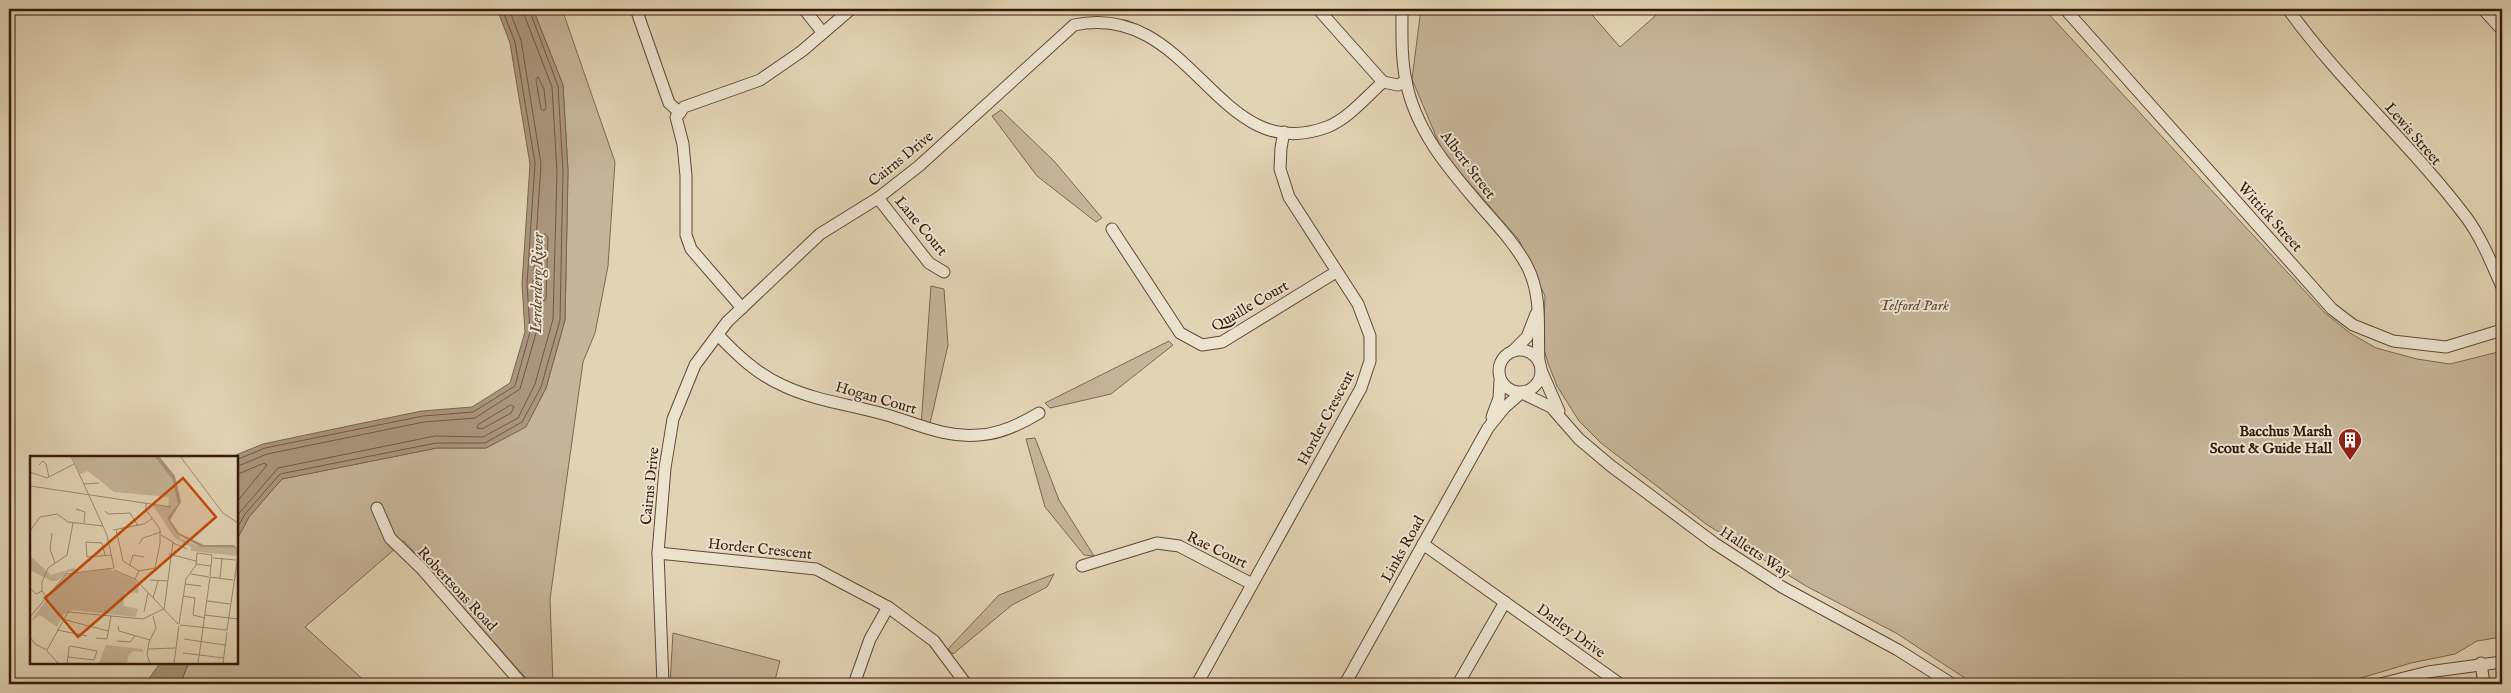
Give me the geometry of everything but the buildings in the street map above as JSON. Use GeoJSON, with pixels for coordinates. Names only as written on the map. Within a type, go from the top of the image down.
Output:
{"type":"FeatureCollection","features":[{"type":"Feature","properties":{"kind":"street"},"geometry":{"type":"LineString","coordinates":[[636,9],[669,103],[680,113]]}},
{"type":"Feature","properties":{"kind":"street"},"geometry":{"type":"LineString","coordinates":[[804,9],[823,33]]}},
{"type":"Feature","properties":{"kind":"street"},"geometry":{"type":"LineString","coordinates":[[742,308],[692,249],[686,235],[686,176],[683,144],[676,117],[684,108],[760,80],[823,33],[851,9]]}},
{"type":"Feature","properties":{"kind":"street"},"geometry":{"type":"LineString","coordinates":[[1318,9],[1383,82],[1398,85],[1406,81]]}},
{"type":"Feature","properties":{"kind":"street","name":"Albert Street"},"geometry":{"type":"LineString","coordinates":[[1402,9],[1402,45],[1406,81],[1416,112],[1432,145],[1451,172],[1512,242],[1528,267],[1538,298],[1540,366]]}},
{"type":"Feature","properties":{"kind":"street","name":"Wittick Street"},"geometry":{"type":"LineString","coordinates":[[2065,9],[2332,309],[2353,325],[2393,341],[2446,347],[2502,330]]}},
{"type":"Feature","properties":{"kind":"street","name":"Lewis Street"},"geometry":{"type":"LineString","coordinates":[[2288,9],[2312,42],[2466,218],[2488,256],[2502,287]]}},
{"type":"Feature","properties":{"kind":"street"},"geometry":{"type":"LineString","coordinates":[[2483,9],[2502,30]]}},
{"type":"Feature","properties":{"kind":"street","name":"Cairns Drive"},"geometry":{"type":"LineString","coordinates":[[663,684],[658,553],[665,468],[674,419],[695,365],[742,308],[820,234],[878,198],[919,166],[1074,25],[1088,16],[1120,12]]}},
{"type":"Feature","properties":{"kind":"street"},"geometry":{"type":"LineString","coordinates":[[1206,69],[1246,111],[1264,124],[1284,132],[1312,131],[1328,127],[1344,117],[1383,82]]}},
{"type":"Feature","properties":{"kind":"street","name":"Horder Crescent"},"geometry":{"type":"LineString","coordinates":[[1197,684],[1367,373],[1370,336],[1358,304],[1288,197],[1280,169],[1284,132]]}},
{"type":"Feature","properties":{"kind":"street","name":"Lane Court"},"geometry":{"type":"LineString","coordinates":[[878,198],[929,263],[944,272]]}},
{"type":"Feature","properties":{"kind":"street","name":"Quaille Court"},"geometry":{"type":"LineString","coordinates":[[1112,229],[1180,333],[1202,345],[1222,342],[1336,272]]}},
{"type":"Feature","properties":{"kind":"street","name":"Albert Street"},"geometry":{"type":"LineString","coordinates":[[1513,351],[1527,337],[1535,319],[1538,298]]}},
{"type":"Feature","properties":{"kind":"street","name":"Hogan Court"},"geometry":{"type":"LineString","coordinates":[[718,335],[748,364],[783,386],[888,415],[946,434],[980,435],[997,433],[1039,413]]}},
{"type":"Feature","properties":{"kind":"street"},"geometry":{"type":"LineString","coordinates":[[1513,351],[1528,352],[1540,366],[1537,384],[1522,393],[1510,391],[1500,380],[1498,369],[1501,360],[1513,351]]}},
{"type":"Feature","properties":{"kind":"street","name":"Halletts Way"},"geometry":{"type":"LineString","coordinates":[[1540,366],[1562,418]]}},
{"type":"Feature","properties":{"kind":"street","name":"Links Road"},"geometry":{"type":"LineString","coordinates":[[1345,684],[1488,428],[1499,398],[1500,380]]}},
{"type":"Feature","properties":{"kind":"street","name":"Halletts Way"},"geometry":{"type":"LineString","coordinates":[[1522,393],[1540,400],[1562,418],[1579,439],[1611,466],[1714,543],[1782,587],[1898,650],[1952,684]]}},
{"type":"Feature","properties":{"kind":"street","name":"Links Road"},"geometry":{"type":"LineString","coordinates":[[1488,428],[1504,408],[1522,393]]}},
{"type":"Feature","properties":{"kind":"street","name":"Robertsons Road"},"geometry":{"type":"LineString","coordinates":[[377,508],[390,538],[421,568],[522,684]]}},
{"type":"Feature","properties":{"kind":"street","name":"Rae Court"},"geometry":{"type":"LineString","coordinates":[[1082,566],[1157,543],[1179,546],[1252,584]]}},
{"type":"Feature","properties":{"kind":"street","name":"Darley Drive"},"geometry":{"type":"LineString","coordinates":[[1423,544],[1620,684]]}},
{"type":"Feature","properties":{"kind":"street","name":"Horder Crescent"},"geometry":{"type":"LineString","coordinates":[[658,553],[816,569],[888,607],[934,641],[966,684]]}},
{"type":"Feature","properties":{"kind":"street"},"geometry":{"type":"LineString","coordinates":[[1458,684],[1505,602]]}},
{"type":"Feature","properties":{"kind":"street"},"geometry":{"type":"LineString","coordinates":[[854,684],[870,639],[888,607]]}},
{"type":"Feature","properties":{"kind":"street"},"geometry":{"type":"LineString","coordinates":[[2380,684],[2428,672],[2481,663],[2502,662]]}},
{"type":"Feature","properties":{"kind":"street"},"geometry":{"type":"LineString","coordinates":[[2481,663],[2484,684]]}},
{"type":"Feature","properties":{"kind":"green space"},"geometry":{"type":"Polygon","coordinates":[[[533,9],[562,9],[615,162],[608,266],[595,333],[583,362],[550,599],[553,684],[531,684],[404,541],[305,627],[368,684],[180,684],[189,663],[238,663],[238,537],[249,517],[282,479],[437,448],[486,448],[526,426],[546,388],[565,320],[568,171],[563,85],[533,9]]]}},
{"type":"Feature","properties":{"kind":"green space","name":"Telford Park"},"geometry":{"type":"Polygon","coordinates":[[[1421,9],[1587,9],[1620,47],[1663,9],[2044,9],[2325,313],[2350,333],[2376,348],[2417,359],[2450,364],[2502,351],[2502,637],[2477,641],[2455,654],[2411,663],[2341,684],[1974,684],[1896,633],[1806,586],[1706,524],[1601,443],[1579,421],[1557,386],[1548,363],[1543,346],[1545,296],[1519,240],[1443,153],[1412,79],[1421,9]]]}},
{"type":"Feature","properties":{"kind":"green space"},"geometry":{"type":"Polygon","coordinates":[[[1001,110],[1054,161],[1102,218],[1096,222],[1037,176],[992,116],[1001,110]]]}},
{"type":"Feature","properties":{"kind":"green space"},"geometry":{"type":"Polygon","coordinates":[[[931,286],[944,289],[948,345],[929,428],[921,426],[931,286]]]}},
{"type":"Feature","properties":{"kind":"green space"},"geometry":{"type":"Polygon","coordinates":[[[1169,341],[1173,345],[1111,394],[1050,408],[1045,403],[1169,341]]]}},
{"type":"Feature","properties":{"kind":"green space"},"geometry":{"type":"Polygon","coordinates":[[[1035,438],[1059,500],[1094,556],[1084,555],[1045,507],[1026,439],[1035,438]]]}},
{"type":"Feature","properties":{"kind":"green space"},"geometry":{"type":"Polygon","coordinates":[[[1054,574],[1047,587],[1012,605],[953,654],[948,649],[999,595],[1054,574]]]}},
{"type":"Feature","properties":{"kind":"green space"},"geometry":{"type":"Polygon","coordinates":[[[673,633],[780,661],[774,684],[670,684],[673,633]]]}},
{"type":"Feature","properties":{"kind":"water","name":"Lerderderg River"},"geometry":{"type":"Polygon","coordinates":[[[497,9],[533,9],[563,85],[568,171],[565,320],[546,388],[526,427],[486,448],[437,448],[282,479],[249,517],[238,537],[238,456],[233,456],[263,444],[358,424],[422,411],[472,407],[510,383],[525,332],[522,284],[530,164],[510,43],[497,9]]]}},
{"type":"Feature","properties":{"kind":"water"},"geometry":{"type":"Polygon","coordinates":[[[160,663],[189,663],[180,684],[145,684],[160,663]]]}},
{"type":"Feature","properties":{"kind":"place","name":"Bacchus Marsh Scout & Guide Hall"},"geometry":{"type":"Point","coordinates":[2350,461]}}]}
